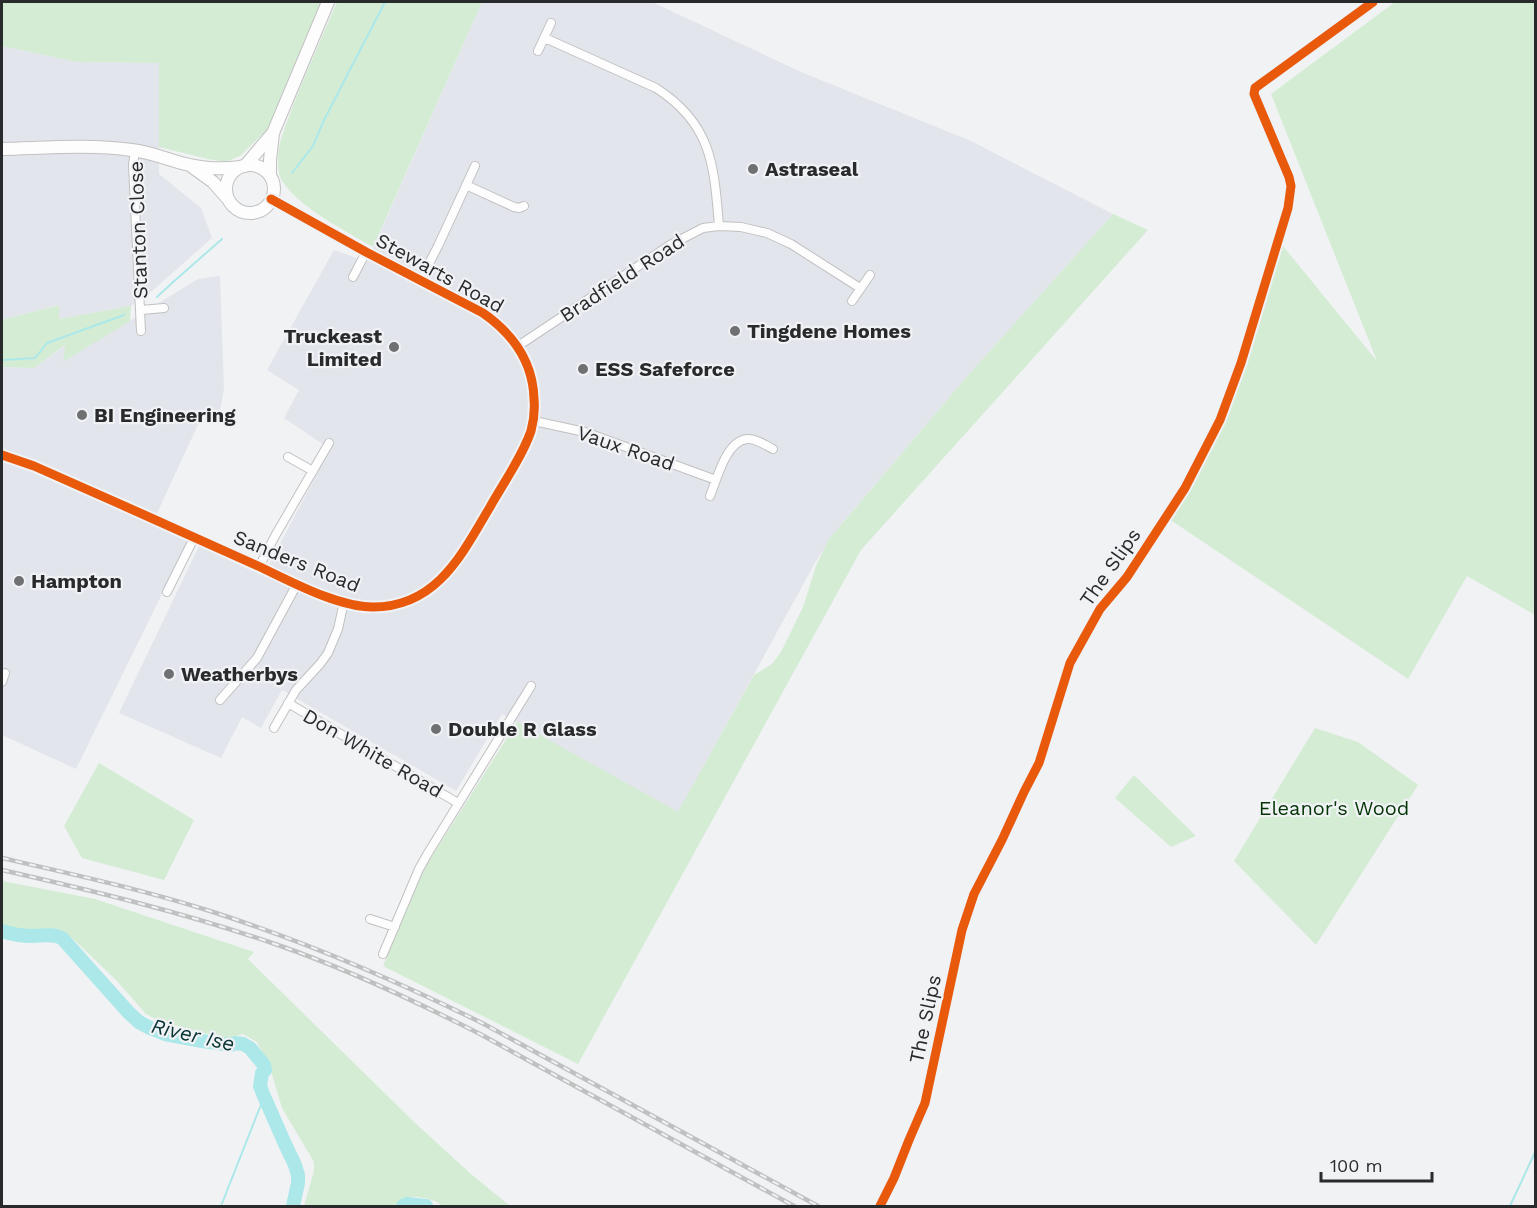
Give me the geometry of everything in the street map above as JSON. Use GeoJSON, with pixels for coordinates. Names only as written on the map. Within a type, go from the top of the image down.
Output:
{"type":"FeatureCollection","features":[{"type":"Feature","properties":{"kind":"main road"},"geometry":{"type":"LineString","coordinates":[[190,165],[213,182],[233,206],[241,211],[249,213],[266,207],[274,187],[270,176],[273,133],[328,2]]}},
{"type":"Feature","properties":{"kind":"main road"},"geometry":{"type":"LineString","coordinates":[[228,199],[227,180],[273,133]]}},
{"type":"Feature","properties":{"kind":"main road"},"geometry":{"type":"LineString","coordinates":[[2,149],[98,147],[135,150],[190,165],[227,169],[243,166],[259,167],[270,176]]}},
{"type":"Feature","properties":{"kind":"street","name":"The Slips"},"geometry":{"type":"LineString","coordinates":[[880,1206],[925,1103],[962,930],[974,894],[1039,763],[1070,663],[1100,609],[1127,577],[1185,488],[1220,420],[1241,363],[1288,208],[1291,186],[1254,94],[1255,88],[1373,2]]}},
{"type":"Feature","properties":{"kind":"street"},"geometry":{"type":"LineString","coordinates":[[538,51],[551,23]]}},
{"type":"Feature","properties":{"kind":"street"},"geometry":{"type":"LineString","coordinates":[[545,38],[656,88],[685,111],[698,127],[709,151],[719,226]]}},
{"type":"Feature","properties":{"kind":"street","name":"Stanton Close"},"geometry":{"type":"LineString","coordinates":[[135,150],[133,165],[141,331]]}},
{"type":"Feature","properties":{"kind":"street"},"geometry":{"type":"LineString","coordinates":[[420,281],[474,166]]}},
{"type":"Feature","properties":{"kind":"street"},"geometry":{"type":"LineString","coordinates":[[466,185],[513,207],[524,206]]}},
{"type":"Feature","properties":{"kind":"street","name":"Stewarts Road"},"geometry":{"type":"LineString","coordinates":[[271,199],[420,281],[478,310],[495,322],[518,346],[526,360],[532,380],[534,421]]}},
{"type":"Feature","properties":{"kind":"street","name":"Bradfield Road"},"geometry":{"type":"LineString","coordinates":[[518,346],[670,245],[703,228],[741,227],[761,231],[791,244],[860,288]]}},
{"type":"Feature","properties":{"kind":"street"},"geometry":{"type":"LineString","coordinates":[[353,277],[366,252]]}},
{"type":"Feature","properties":{"kind":"street"},"geometry":{"type":"LineString","coordinates":[[852,301],[870,275]]}},
{"type":"Feature","properties":{"kind":"street","name":"Stanton Close"},"geometry":{"type":"LineString","coordinates":[[141,310],[164,308]]}},
{"type":"Feature","properties":{"kind":"street","name":"Vaux Road"},"geometry":{"type":"LineString","coordinates":[[534,421],[585,432],[716,480]]}},
{"type":"Feature","properties":{"kind":"street","name":"Sanders Road"},"geometry":{"type":"LineString","coordinates":[[2,455],[34,466],[297,584],[352,605],[373,607],[395,604],[420,596],[441,579],[459,558],[516,462],[534,421]]}},
{"type":"Feature","properties":{"kind":"street"},"geometry":{"type":"LineString","coordinates":[[710,496],[725,457],[738,442],[747,439],[754,440],[773,449]]}},
{"type":"Feature","properties":{"kind":"street"},"geometry":{"type":"LineString","coordinates":[[259,567],[329,443]]}},
{"type":"Feature","properties":{"kind":"street"},"geometry":{"type":"LineString","coordinates":[[288,457],[313,471]]}},
{"type":"Feature","properties":{"kind":"street"},"geometry":{"type":"LineString","coordinates":[[167,592],[194,538]]}},
{"type":"Feature","properties":{"kind":"street"},"geometry":{"type":"LineString","coordinates":[[220,700],[257,658],[297,584]]}},
{"type":"Feature","properties":{"kind":"street","name":"Don White Road"},"geometry":{"type":"LineString","coordinates":[[274,728],[296,690],[328,653],[338,629],[344,602]]}},
{"type":"Feature","properties":{"kind":"street"},"geometry":{"type":"LineString","coordinates":[[2,682],[4,673]]}},
{"type":"Feature","properties":{"kind":"street","name":"Don White Road"},"geometry":{"type":"LineString","coordinates":[[383,954],[419,869],[531,686]]}},
{"type":"Feature","properties":{"kind":"street","name":"Don White Road"},"geometry":{"type":"LineString","coordinates":[[288,703],[458,803]]}},
{"type":"Feature","properties":{"kind":"street"},"geometry":{"type":"LineString","coordinates":[[370,919],[394,927]]}},
{"type":"Feature","properties":{"kind":"shaded area"},"geometry":{"type":"Polygon","coordinates":[[[482,2],[652,2],[801,72],[971,141],[1113,214],[970,373],[838,528],[816,561],[678,813],[502,714],[456,791],[282,690],[261,728],[242,717],[221,758],[119,713],[199,546],[263,576],[330,449],[284,418],[299,390],[267,370],[334,250],[367,262],[482,2]]]}},
{"type":"Feature","properties":{"kind":"shaded area"},"geometry":{"type":"Polygon","coordinates":[[[2,46],[77,62],[159,63],[159,174],[201,208],[212,238],[152,291],[131,306],[59,319],[58,305],[2,320],[2,46]]]}},
{"type":"Feature","properties":{"kind":"shaded area"},"geometry":{"type":"Polygon","coordinates":[[[220,276],[224,389],[218,422],[202,416],[152,524],[188,541],[76,769],[2,735],[2,367],[34,368],[66,345],[64,361],[198,279],[220,276]]]}},
{"type":"Feature","properties":{"kind":"green space"},"geometry":{"type":"Polygon","coordinates":[[[2,2],[321,2],[267,130],[240,156],[225,162],[159,147],[159,63],[77,62],[2,46],[2,2]]]}},
{"type":"Feature","properties":{"kind":"green space"},"geometry":{"type":"Polygon","coordinates":[[[337,2],[482,2],[373,247],[310,209],[288,189],[279,171],[279,150],[292,108],[337,2]]]}},
{"type":"Feature","properties":{"kind":"green space"},"geometry":{"type":"Polygon","coordinates":[[[1395,2],[1535,2],[1535,615],[1467,576],[1408,679],[1166,517],[1220,420],[1278,240],[1377,361],[1271,94],[1395,2]]]}},
{"type":"Feature","properties":{"kind":"green space"},"geometry":{"type":"Polygon","coordinates":[[[1113,214],[1148,230],[861,550],[578,1064],[383,966],[424,869],[517,722],[678,812],[754,675],[772,664],[781,652],[803,607],[816,566],[829,539],[970,373],[1113,214]]]}},
{"type":"Feature","properties":{"kind":"green space"},"geometry":{"type":"Polygon","coordinates":[[[59,305],[59,319],[131,306],[130,321],[63,362],[65,345],[34,368],[2,367],[2,320],[59,305]]]}},
{"type":"Feature","properties":{"kind":"green space","name":"Eleanor's Wood"},"geometry":{"type":"Polygon","coordinates":[[[1315,728],[1358,742],[1418,785],[1316,945],[1234,861],[1315,728]]]}},
{"type":"Feature","properties":{"kind":"green space"},"geometry":{"type":"Polygon","coordinates":[[[99,763],[194,820],[164,880],[82,858],[64,826],[99,763]]]}},
{"type":"Feature","properties":{"kind":"green space"},"geometry":{"type":"Polygon","coordinates":[[[1134,775],[1196,836],[1171,847],[1115,798],[1134,775]]]}},
{"type":"Feature","properties":{"kind":"green space"},"geometry":{"type":"Polygon","coordinates":[[[2,881],[95,899],[254,952],[248,959],[413,1121],[510,1206],[442,1206],[433,1200],[414,1197],[394,1206],[304,1206],[314,1171],[314,1162],[282,1108],[270,1068],[257,1042],[243,1034],[228,1038],[194,1031],[157,1020],[146,1014],[116,980],[70,936],[65,944],[58,936],[52,934],[33,936],[2,931],[2,881]]]}},
{"type":"Feature","properties":{"kind":"waterway"},"geometry":{"type":"LineString","coordinates":[[292,173],[313,146],[385,2]]}},
{"type":"Feature","properties":{"kind":"waterway"},"geometry":{"type":"LineString","coordinates":[[157,297],[222,239]]}},
{"type":"Feature","properties":{"kind":"waterway"},"geometry":{"type":"LineString","coordinates":[[2,360],[35,358],[47,343],[124,315]]}},
{"type":"Feature","properties":{"kind":"waterway","name":"River Ise"},"geometry":{"type":"LineString","coordinates":[[2,931],[20,935],[51,935],[62,938],[129,1013],[150,1028],[165,1034],[231,1045],[243,1044],[250,1048],[264,1065],[265,1070],[262,1073],[260,1086],[298,1175],[293,1206]]}},
{"type":"Feature","properties":{"kind":"waterway"},"geometry":{"type":"LineString","coordinates":[[221,1206],[264,1097]]}},
{"type":"Feature","properties":{"kind":"waterway"},"geometry":{"type":"LineString","coordinates":[[1510,1206],[1536,1150]]}},
{"type":"Feature","properties":{"kind":"waterway","name":"River Ise"},"geometry":{"type":"LineString","coordinates":[[403,1206],[407,1204],[426,1206]]}},
{"type":"Feature","properties":{"kind":"railway"},"geometry":{"type":"LineString","coordinates":[[2,858],[187,904],[282,936],[350,963],[482,1023],[818,1206]]}},
{"type":"Feature","properties":{"kind":"railway"},"geometry":{"type":"LineString","coordinates":[[2,870],[105,894],[207,922],[301,953],[353,974],[480,1034],[794,1206]]}},
{"type":"Feature","properties":{"kind":"cycle path"},"geometry":{"type":"LineString","coordinates":[[880,1206],[925,1103],[962,930],[974,894],[1039,763],[1070,663],[1100,609],[1127,577],[1185,488],[1220,420],[1241,363],[1288,208],[1291,186],[1254,94],[1255,88],[1373,2]]}},
{"type":"Feature","properties":{"kind":"cycle path"},"geometry":{"type":"LineString","coordinates":[[2,455],[34,466],[299,586],[344,603],[373,607],[395,605],[431,588],[445,575],[480,525],[518,460],[531,431],[534,415],[533,386],[525,361],[512,340],[483,313],[271,199]]}},
{"type":"Feature","properties":{"kind":"place","name":"Astraseal"},"geometry":{"type":"Point","coordinates":[753,169]}},
{"type":"Feature","properties":{"kind":"place","name":"Tingdene Homes"},"geometry":{"type":"Point","coordinates":[735,331]}},
{"type":"Feature","properties":{"kind":"place","name":"Truckeast Limited"},"geometry":{"type":"Point","coordinates":[394,347]}},
{"type":"Feature","properties":{"kind":"place","name":"ESS Safeforce"},"geometry":{"type":"Point","coordinates":[583,369]}},
{"type":"Feature","properties":{"kind":"place","name":"BI Engineering"},"geometry":{"type":"Point","coordinates":[82,415]}},
{"type":"Feature","properties":{"kind":"place","name":"Hampton"},"geometry":{"type":"Point","coordinates":[19,581]}},
{"type":"Feature","properties":{"kind":"place","name":"Weatherbys"},"geometry":{"type":"Point","coordinates":[169,674]}},
{"type":"Feature","properties":{"kind":"place","name":"Double R Glass"},"geometry":{"type":"Point","coordinates":[436,729]}}]}
